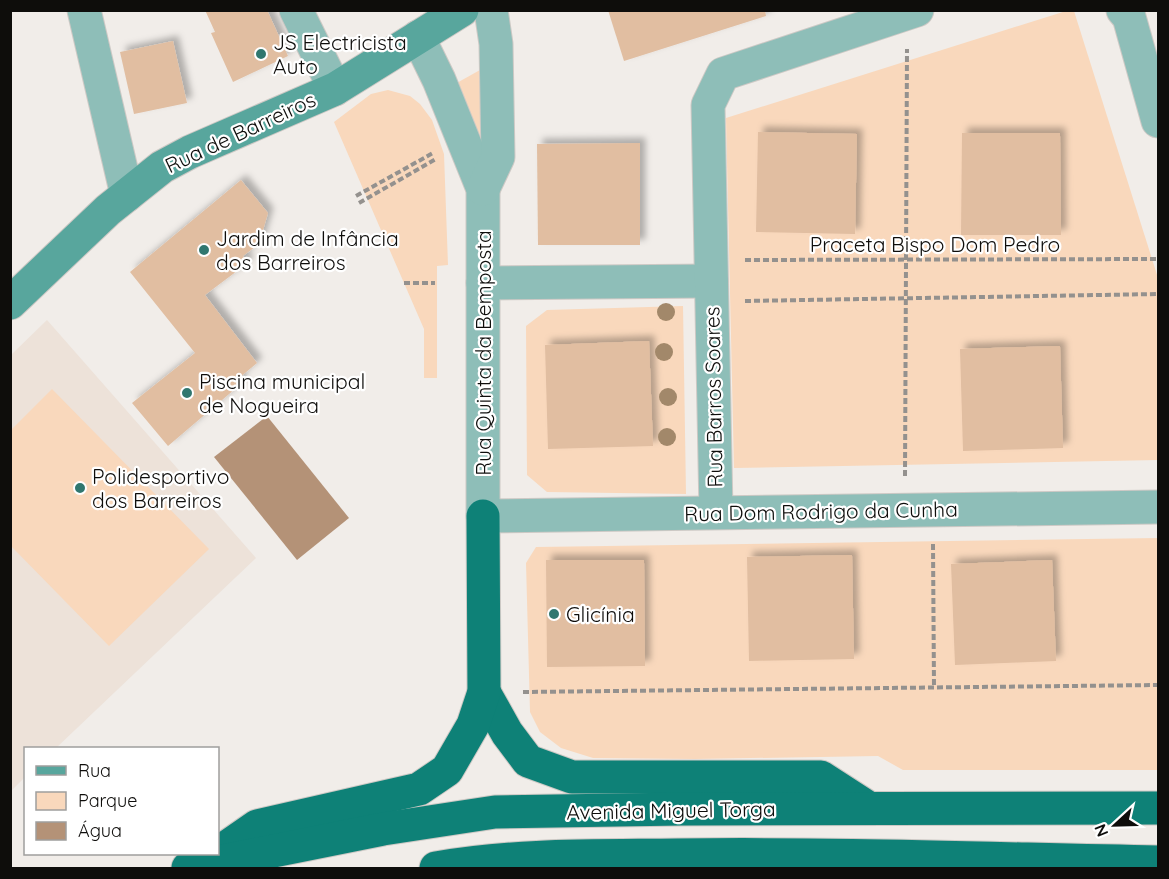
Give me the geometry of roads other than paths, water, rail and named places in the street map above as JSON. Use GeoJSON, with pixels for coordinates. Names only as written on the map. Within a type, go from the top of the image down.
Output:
{"type":"FeatureCollection","features":[{"type":"Feature","properties":{"kind":"highway"},"geometry":{"type":"LineString","coordinates":[[219,852],[257,826],[419,789],[447,770],[473,725],[484,692],[483,516]]}},
{"type":"Feature","properties":{"kind":"highway"},"geometry":{"type":"LineString","coordinates":[[484,692],[507,733],[528,761],[572,777],[821,777],[869,808]]}},
{"type":"Feature","properties":{"kind":"highway","name":"Avenida Miguel Torga"},"geometry":{"type":"LineString","coordinates":[[205,861],[383,829],[495,812],[681,809],[1158,808]]}},
{"type":"Feature","properties":{"kind":"highway"},"geometry":{"type":"LineString","coordinates":[[436,868],[505,860],[583,856],[725,854],[1158,862]]}},
{"type":"Feature","properties":{"kind":"street"},"geometry":{"type":"LineString","coordinates":[[84,10],[127,195]]}},
{"type":"Feature","properties":{"kind":"street"},"geometry":{"type":"LineString","coordinates":[[296,10],[335,89]]}},
{"type":"Feature","properties":{"kind":"street","name":"Rua de Barreiros"},"geometry":{"type":"LineString","coordinates":[[10,303],[108,210],[162,167],[190,152],[335,89],[462,10]]}},
{"type":"Feature","properties":{"kind":"street","name":"Rua Quinta da Bemposta"},"geometry":{"type":"LineString","coordinates":[[483,189],[498,157],[496,44],[491,10]]}},
{"type":"Feature","properties":{"kind":"street"},"geometry":{"type":"LineString","coordinates":[[1123,10],[1129,16],[1158,121]]}},
{"type":"Feature","properties":{"kind":"street","name":"Rua Barros Soares"},"geometry":{"type":"LineString","coordinates":[[716,512],[708,105],[723,74],[912,12]]}},
{"type":"Feature","properties":{"kind":"street","name":"Rua Quinta da Bemposta"},"geometry":{"type":"LineString","coordinates":[[418,37],[439,80],[483,189],[483,516]]}},
{"type":"Feature","properties":{"kind":"street","name":"Rua Barros Soares"},"geometry":{"type":"LineString","coordinates":[[483,284],[711,281]]}},
{"type":"Feature","properties":{"kind":"street","name":"Rua Dom Rodrigo da Cunha"},"geometry":{"type":"LineString","coordinates":[[483,516],[1158,507]]}},
{"type":"Feature","properties":{"kind":"water","name":"Piscina municipal de Nogueira"},"geometry":{"type":"Polygon","coordinates":[[[267,416],[349,518],[297,560],[214,457],[267,416]]]}},
{"type":"Feature","properties":{"kind":"place","name":"JS Electricista Auto"},"geometry":{"type":"Point","coordinates":[261,54]}},
{"type":"Feature","properties":{"kind":"place","name":"Jardim de Infância dos Barreiros"},"geometry":{"type":"Point","coordinates":[204,250]}},
{"type":"Feature","properties":{"kind":"place","name":"Piscina municipal de Nogueira"},"geometry":{"type":"Point","coordinates":[187,393]}},
{"type":"Feature","properties":{"kind":"place","name":"Polidesportivo dos Barreiros"},"geometry":{"type":"Point","coordinates":[80,488]}},
{"type":"Feature","properties":{"kind":"place","name":"Glicínia"},"geometry":{"type":"Point","coordinates":[554,614]}}]}
